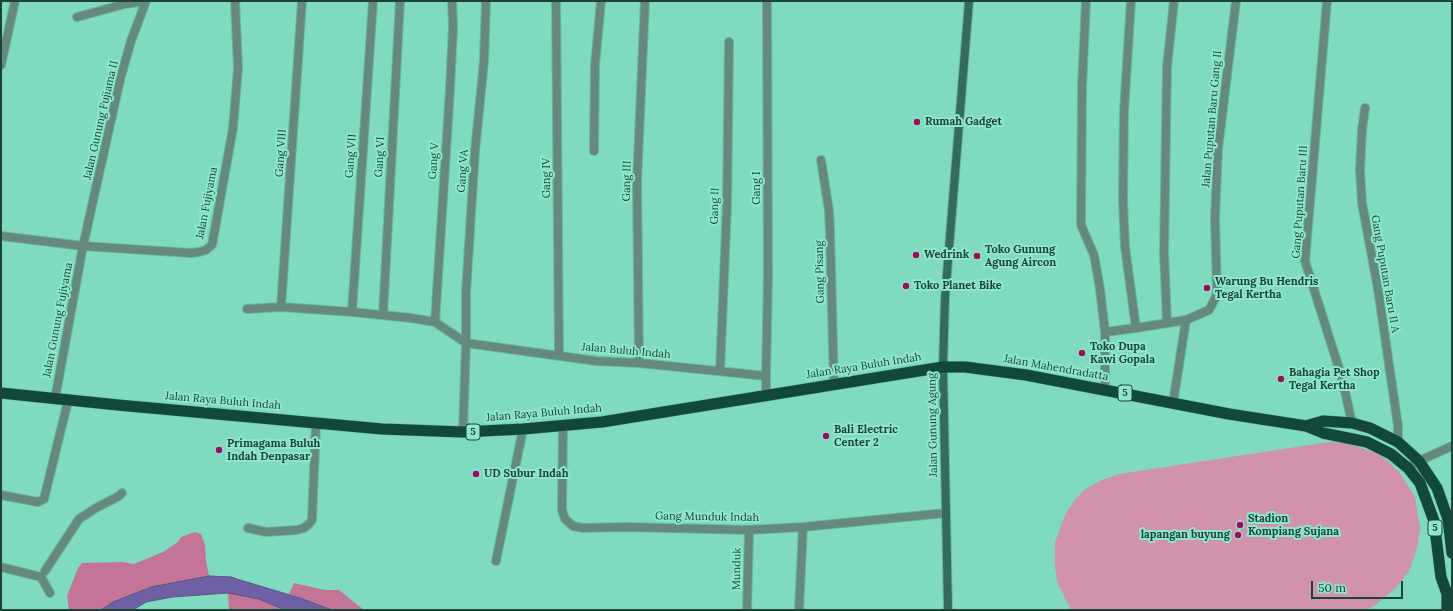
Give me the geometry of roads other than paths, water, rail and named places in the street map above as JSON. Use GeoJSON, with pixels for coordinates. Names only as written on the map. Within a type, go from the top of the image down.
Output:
{"type":"FeatureCollection","features":[{"type":"Feature","properties":{"kind":"highway","name":"Jalan Raya Buluh Indah"},"geometry":{"type":"LineString","coordinates":[[1,393],[68,401],[382,429],[463,432],[523,429],[602,422],[766,394],[943,367]]}},
{"type":"Feature","properties":{"kind":"highway","name":"Jalan Mahendradatta"},"geometry":{"type":"LineString","coordinates":[[943,367],[965,367],[1032,376],[1229,414],[1306,426],[1323,433],[1367,442],[1391,454],[1408,468],[1420,483],[1434,521],[1441,577],[1446,594],[1448,610]]}},
{"type":"Feature","properties":{"kind":"highway","name":"Jalan Mahendradatta"},"geometry":{"type":"LineString","coordinates":[[1306,426],[1323,421],[1352,424],[1370,428],[1398,442],[1419,461],[1437,488],[1448,519],[1452,553]]}},
{"type":"Feature","properties":{"kind":"highway"},"geometry":{"type":"LineString","coordinates":[[1446,594],[1452,581]]}},
{"type":"Feature","properties":{"kind":"main road","name":"Jalan Gunung Agung"},"geometry":{"type":"LineString","coordinates":[[948,610],[943,367],[945,298],[969,1]]}},
{"type":"Feature","properties":{"kind":"street"},"geometry":{"type":"LineString","coordinates":[[1,65],[15,1]]}},
{"type":"Feature","properties":{"kind":"street","name":"Jalan Gunung Fujiama II"},"geometry":{"type":"LineString","coordinates":[[77,17],[124,2],[145,1],[131,41],[120,80],[83,246]]}},
{"type":"Feature","properties":{"kind":"street","name":"Jalan Fujiyama"},"geometry":{"type":"LineString","coordinates":[[1,236],[83,246],[191,253],[206,250],[212,244],[233,128],[238,68],[235,1]]}},
{"type":"Feature","properties":{"kind":"street","name":"Gang VIII"},"geometry":{"type":"LineString","coordinates":[[281,307],[302,1]]}},
{"type":"Feature","properties":{"kind":"street","name":"Gang VII"},"geometry":{"type":"LineString","coordinates":[[352,312],[372,1]]}},
{"type":"Feature","properties":{"kind":"street","name":"Gang VI"},"geometry":{"type":"LineString","coordinates":[[383,315],[400,1]]}},
{"type":"Feature","properties":{"kind":"street","name":"Gang V"},"geometry":{"type":"LineString","coordinates":[[434,322],[450,89],[453,28],[452,1]]}},
{"type":"Feature","properties":{"kind":"street","name":"Gang VA"},"geometry":{"type":"LineString","coordinates":[[466,343],[466,293],[475,151],[484,61],[486,1]]}},
{"type":"Feature","properties":{"kind":"street","name":"Gang IV"},"geometry":{"type":"LineString","coordinates":[[556,1],[559,355]]}},
{"type":"Feature","properties":{"kind":"street"},"geometry":{"type":"LineString","coordinates":[[594,151],[595,65],[601,1]]}},
{"type":"Feature","properties":{"kind":"street","name":"Gang III"},"geometry":{"type":"LineString","coordinates":[[639,363],[637,182],[645,1]]}},
{"type":"Feature","properties":{"kind":"street","name":"Gang I"},"geometry":{"type":"LineString","coordinates":[[766,376],[768,276],[767,1]]}},
{"type":"Feature","properties":{"kind":"street"},"geometry":{"type":"LineString","coordinates":[[1086,1],[1082,87],[1081,225],[1094,255],[1100,289],[1105,332],[1105,390]]}},
{"type":"Feature","properties":{"kind":"street"},"geometry":{"type":"LineString","coordinates":[[1167,322],[1164,252],[1167,67],[1174,1]]}},
{"type":"Feature","properties":{"kind":"street","name":"Jalan Puputan Baru Gang II"},"geometry":{"type":"LineString","coordinates":[[1186,320],[1209,310],[1213,305],[1217,290],[1215,218],[1218,149],[1236,1]]}},
{"type":"Feature","properties":{"kind":"street","name":"Gang Puputan Baru III"},"geometry":{"type":"LineString","coordinates":[[1327,1],[1305,261],[1342,378],[1352,424]]}},
{"type":"Feature","properties":{"kind":"street"},"geometry":{"type":"LineString","coordinates":[[1130,2],[1124,111],[1122,200],[1125,248],[1136,328]]}},
{"type":"Feature","properties":{"kind":"street","name":"Gang II"},"geometry":{"type":"LineString","coordinates":[[720,371],[727,205],[729,42]]}},
{"type":"Feature","properties":{"kind":"street","name":"Gang Puputan Baru II A"},"geometry":{"type":"LineString","coordinates":[[1365,108],[1362,130],[1360,170],[1362,203],[1378,288],[1398,426],[1398,442]]}},
{"type":"Feature","properties":{"kind":"street","name":"Gang Pisang"},"geometry":{"type":"LineString","coordinates":[[821,160],[830,218],[834,384]]}},
{"type":"Feature","properties":{"kind":"street","name":"Jalan Gunung Fujiyama"},"geometry":{"type":"LineString","coordinates":[[55,399],[83,246]]}},
{"type":"Feature","properties":{"kind":"street","name":"Jalan Buluh Indah"},"geometry":{"type":"LineString","coordinates":[[247,310],[281,307],[383,315],[434,322],[466,343],[596,361],[639,363],[766,376]]}},
{"type":"Feature","properties":{"kind":"street"},"geometry":{"type":"LineString","coordinates":[[1105,332],[1186,320],[1173,403]]}},
{"type":"Feature","properties":{"kind":"street"},"geometry":{"type":"LineString","coordinates":[[463,432],[466,343]]}},
{"type":"Feature","properties":{"kind":"street"},"geometry":{"type":"LineString","coordinates":[[766,376],[766,394]]}},
{"type":"Feature","properties":{"kind":"street"},"geometry":{"type":"LineString","coordinates":[[1,495],[38,502],[44,499],[68,401]]}},
{"type":"Feature","properties":{"kind":"street"},"geometry":{"type":"LineString","coordinates":[[248,528],[266,532],[297,530],[304,528],[312,520],[316,423]]}},
{"type":"Feature","properties":{"kind":"street","name":"Gang Munduk Indah"},"geometry":{"type":"LineString","coordinates":[[563,426],[562,510],[565,519],[572,526],[583,528],[625,527],[749,530],[803,528],[946,513]]}},
{"type":"Feature","properties":{"kind":"street"},"geometry":{"type":"LineString","coordinates":[[496,561],[523,429]]}},
{"type":"Feature","properties":{"kind":"street"},"geometry":{"type":"LineString","coordinates":[[1408,468],[1419,461],[1452,446]]}},
{"type":"Feature","properties":{"kind":"street"},"geometry":{"type":"LineString","coordinates":[[46,571],[80,519],[122,493]]}},
{"type":"Feature","properties":{"kind":"street"},"geometry":{"type":"LineString","coordinates":[[799,610],[803,528]]}},
{"type":"Feature","properties":{"kind":"street","name":"Munduk"},"geometry":{"type":"LineString","coordinates":[[747,610],[749,530]]}},
{"type":"Feature","properties":{"kind":"street"},"geometry":{"type":"LineString","coordinates":[[1,567],[41,577],[50,593]]}},
{"type":"Feature","properties":{"kind":"place","name":"Rumah Gadget"},"geometry":{"type":"Point","coordinates":[917,122]}},
{"type":"Feature","properties":{"kind":"place","name":"Wedrink"},"geometry":{"type":"Point","coordinates":[916,255]}},
{"type":"Feature","properties":{"kind":"place","name":"Toko Gunung Agung Aircon"},"geometry":{"type":"Point","coordinates":[977,256]}},
{"type":"Feature","properties":{"kind":"place","name":"Toko Planet Bike"},"geometry":{"type":"Point","coordinates":[906,286]}},
{"type":"Feature","properties":{"kind":"place","name":"Warung Bu Hendris Tegal Kertha"},"geometry":{"type":"Point","coordinates":[1207,288]}},
{"type":"Feature","properties":{"kind":"place","name":"Toko Dupa Kawi Gopala"},"geometry":{"type":"Point","coordinates":[1082,353]}},
{"type":"Feature","properties":{"kind":"place","name":"Bahagia Pet Shop Tegal Kertha"},"geometry":{"type":"Point","coordinates":[1281,379]}},
{"type":"Feature","properties":{"kind":"place","name":"Bali Electric Center 2"},"geometry":{"type":"Point","coordinates":[826,436]}},
{"type":"Feature","properties":{"kind":"place","name":"Primagama Buluh Indah Denpasar"},"geometry":{"type":"Point","coordinates":[219,450]}},
{"type":"Feature","properties":{"kind":"place","name":"UD Subur Indah"},"geometry":{"type":"Point","coordinates":[476,474]}},
{"type":"Feature","properties":{"kind":"place","name":"Stadion Kompiang Sujana"},"geometry":{"type":"Point","coordinates":[1240,525]}},
{"type":"Feature","properties":{"kind":"place","name":"lapangan buyung"},"geometry":{"type":"Point","coordinates":[1238,535]}}]}
